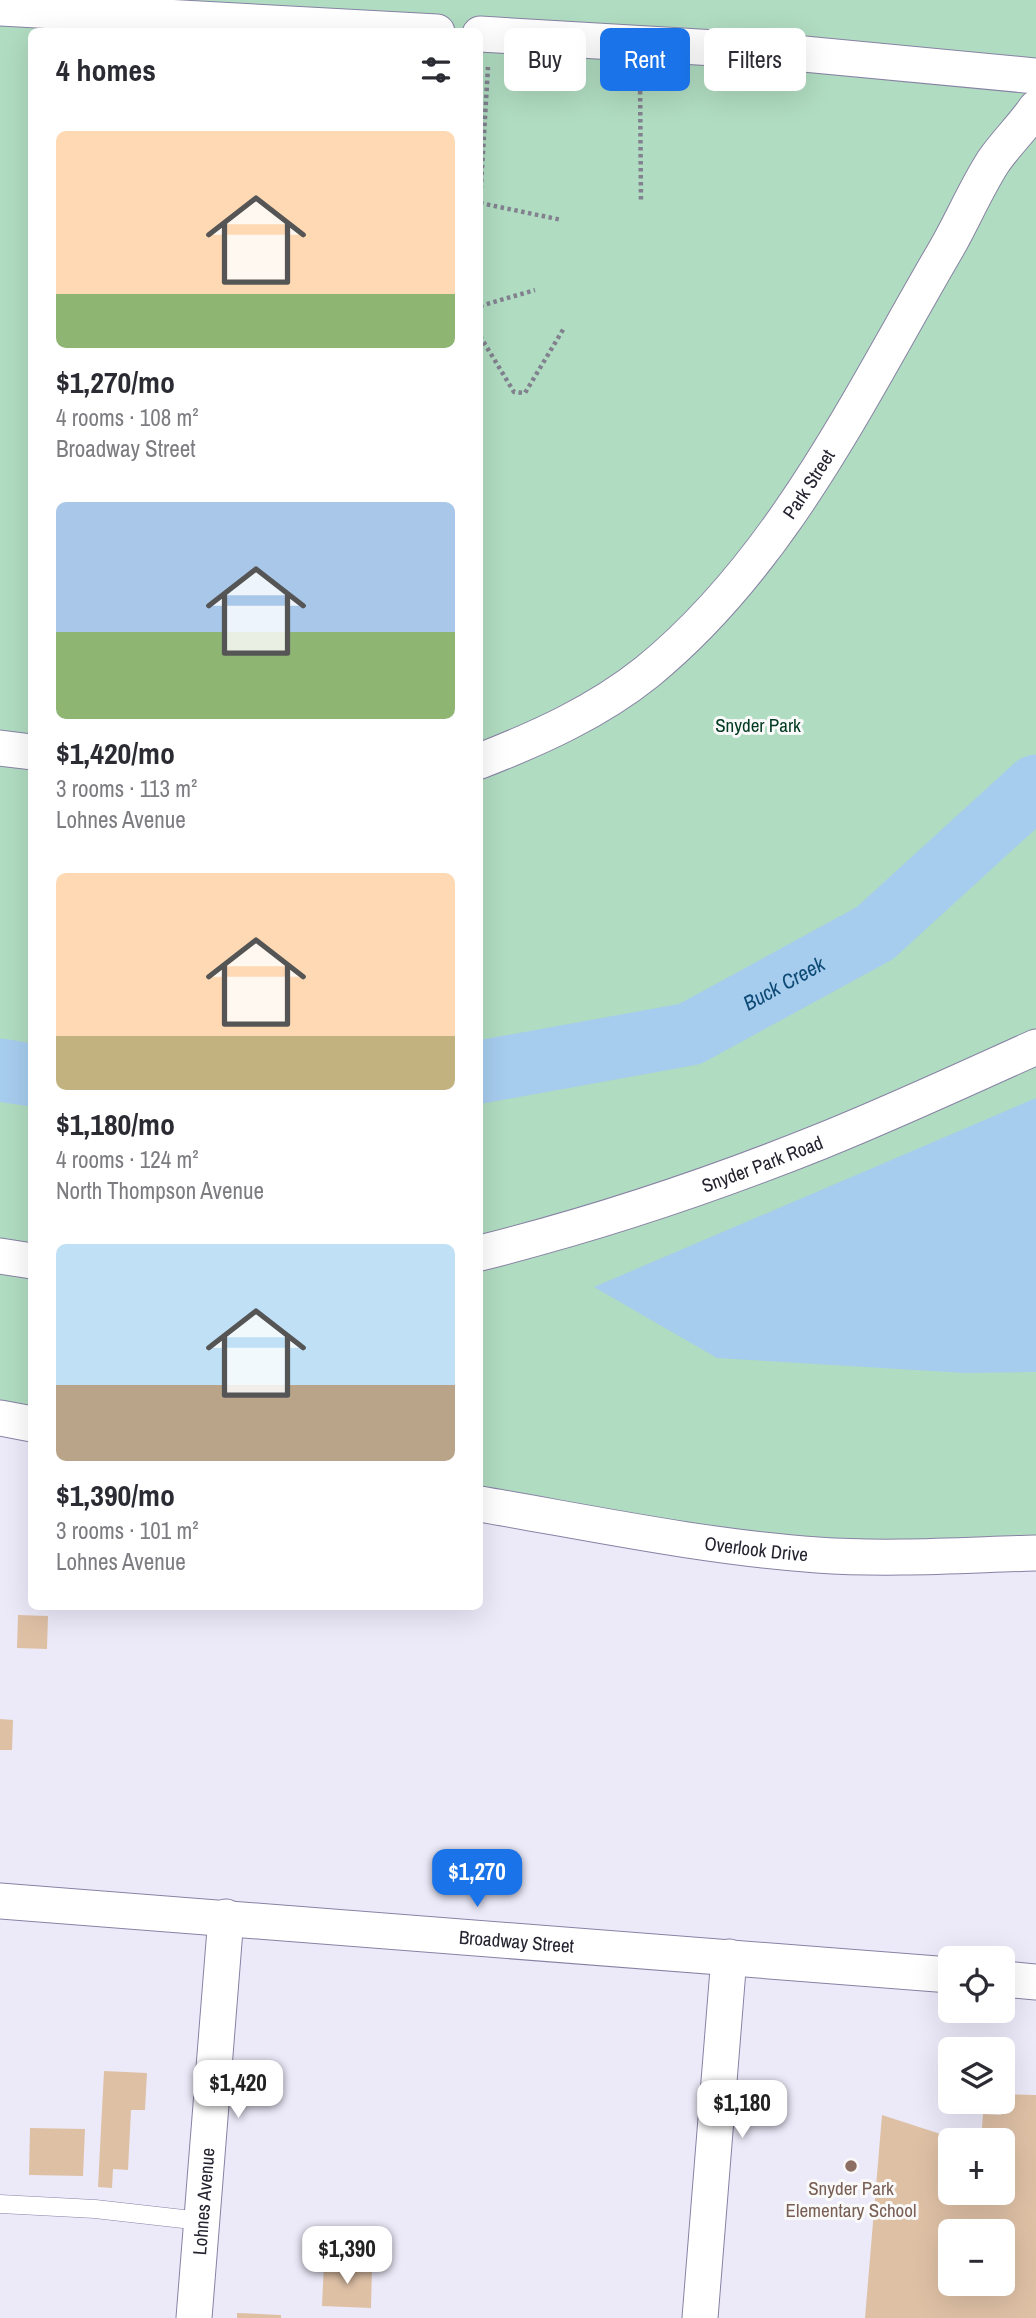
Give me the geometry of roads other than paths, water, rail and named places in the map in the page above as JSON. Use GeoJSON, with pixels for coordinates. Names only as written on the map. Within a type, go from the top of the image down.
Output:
{"type":"FeatureCollection","features":[{"type":"Feature","properties":{"kind":"street"},"geometry":{"type":"LineString","coordinates":[[0,8],[364,28]]}},
{"type":"Feature","properties":{"kind":"street"},"geometry":{"type":"LineString","coordinates":[[485,35],[783,52],[1020,75]]}},
{"type":"Feature","properties":{"kind":"street","name":"Park Street"},"geometry":{"type":"LineString","coordinates":[[483,760],[537,739],[597,707],[647,672],[703,621],[754,562],[813,477],[955,234],[993,162],[1036,108]]}},
{"type":"Feature","properties":{"kind":"street"},"geometry":{"type":"LineString","coordinates":[[0,748],[28,752]]}},
{"type":"Feature","properties":{"kind":"street","name":"Snyder Park Road"},"geometry":{"type":"LineString","coordinates":[[483,1252],[560,1233],[703,1186],[824,1140],[1036,1047]]}},
{"type":"Feature","properties":{"kind":"street"},"geometry":{"type":"LineString","coordinates":[[0,1256],[28,1260]]}},
{"type":"Feature","properties":{"kind":"street"},"geometry":{"type":"LineString","coordinates":[[0,1418],[28,1423]]}},
{"type":"Feature","properties":{"kind":"street","name":"Overlook Drive"},"geometry":{"type":"LineString","coordinates":[[483,1505],[680,1538],[816,1555],[896,1558],[1036,1553]]}},
{"type":"Feature","properties":{"kind":"street","name":"Broadway Street"},"geometry":{"type":"LineString","coordinates":[[0,1901],[938,1974]]}},
{"type":"Feature","properties":{"kind":"street","name":"Lohnes Avenue"},"geometry":{"type":"LineString","coordinates":[[194,2318],[226,1917]]}},
{"type":"Feature","properties":{"kind":"street"},"geometry":{"type":"LineString","coordinates":[[700,2318],[729,1957]]}},
{"type":"Feature","properties":{"kind":"street"},"geometry":{"type":"LineString","coordinates":[[1015,1980],[1036,1982]]}},
{"type":"Feature","properties":{"kind":"lane"},"geometry":{"type":"LineString","coordinates":[[0,2204],[95,2209],[201,2221]]}},
{"type":"Feature","properties":{"kind":"water"},"geometry":{"type":"Polygon","coordinates":[[[1036,1098],[1036,1372],[965,1373],[717,1358],[594,1287],[1036,1098]]]}},
{"type":"Feature","properties":{"kind":"waterway","name":"Buck Creek"},"geometry":{"type":"LineString","coordinates":[[483,1071],[690,1034],[875,933],[1036,786]]}},
{"type":"Feature","properties":{"kind":"waterway","name":"Buck Creek"},"geometry":{"type":"LineString","coordinates":[[0,1070],[28,1074]]}},
{"type":"Feature","properties":{"kind":"place","name":"Snyder Park Elementary School"},"geometry":{"type":"Point","coordinates":[851,2166]}},
{"type":"Feature","properties":{"kind":"park label","name":"Snyder Park"},"geometry":{"type":"Point","coordinates":[758,725]}}]}
